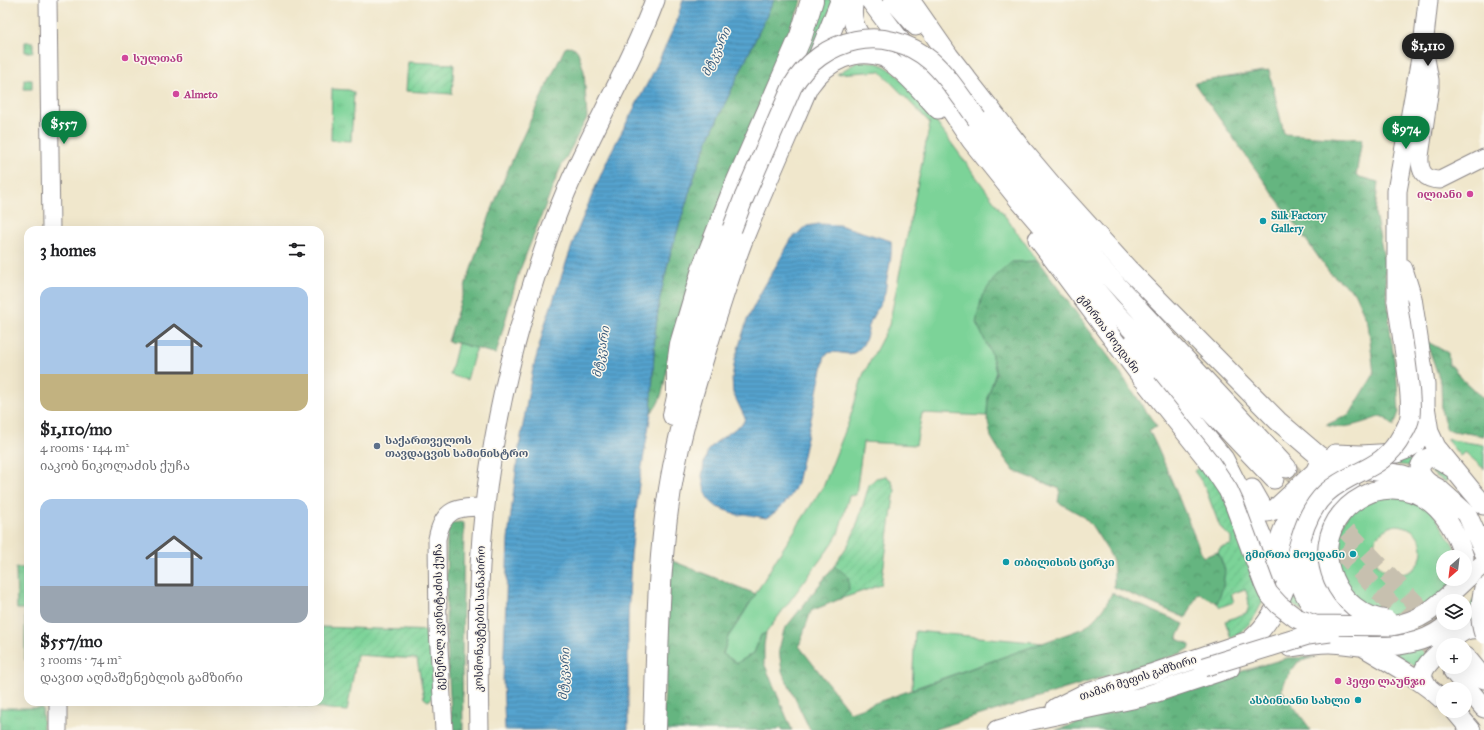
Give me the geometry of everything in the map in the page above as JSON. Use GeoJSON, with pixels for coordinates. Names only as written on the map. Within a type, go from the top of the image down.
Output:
{"type":"FeatureCollection","features":[{"type":"Feature","properties":{"kind":"highway"},"geometry":{"type":"LineString","coordinates":[[644,730],[650,570],[654,518],[660,479],[678,397],[678,365],[681,344],[704,266],[733,192],[799,42],[812,0]]}},
{"type":"Feature","properties":{"kind":"highway"},"geometry":{"type":"LineString","coordinates":[[655,730],[663,547],[668,499],[681,435],[697,376],[735,258],[805,93],[842,0]]}},
{"type":"Feature","properties":{"kind":"main road"},"geometry":{"type":"LineString","coordinates":[[48,0],[51,226]]}},
{"type":"Feature","properties":{"kind":"main road","name":"კოსმონავტების სანაპირო"},"geometry":{"type":"LineString","coordinates":[[479,730],[478,609],[480,565],[485,507],[498,425],[509,374],[523,318],[544,249],[567,189],[646,24],[655,0]]}},
{"type":"Feature","properties":{"kind":"main road"},"geometry":{"type":"LineString","coordinates":[[854,0],[852,13],[854,22],[858,33],[866,43],[898,67],[943,115],[971,140],[1122,289]]}},
{"type":"Feature","properties":{"kind":"main road"},"geometry":{"type":"LineString","coordinates":[[870,0],[941,95],[971,140]]}},
{"type":"Feature","properties":{"kind":"main road"},"geometry":{"type":"LineString","coordinates":[[893,0],[920,31],[950,56]]}},
{"type":"Feature","properties":{"kind":"main road"},"geometry":{"type":"LineString","coordinates":[[910,0],[950,56],[1024,152],[1128,269]]}},
{"type":"Feature","properties":{"kind":"main road"},"geometry":{"type":"LineString","coordinates":[[1428,0],[1423,47],[1423,85],[1419,166],[1422,173],[1431,179],[1440,180],[1484,158]]}},
{"type":"Feature","properties":{"kind":"main road"},"geometry":{"type":"LineString","coordinates":[[678,397],[700,323],[732,229],[792,87],[799,76],[819,56],[833,47],[852,41],[870,39],[898,43],[914,49],[925,56],[937,66],[977,119],[1024,192],[1083,232],[1128,269]]}},
{"type":"Feature","properties":{"kind":"main road"},"geometry":{"type":"LineString","coordinates":[[805,93],[824,69],[839,59],[865,53],[886,58]]}},
{"type":"Feature","properties":{"kind":"main road"},"geometry":{"type":"LineString","coordinates":[[1249,641],[1258,634],[1274,610],[1295,561],[1301,538],[1311,514],[1321,498],[1335,486],[1378,463],[1386,457],[1399,441],[1408,424],[1410,415],[1410,388],[1397,301],[1397,191],[1423,85]]}},
{"type":"Feature","properties":{"kind":"main road"},"geometry":{"type":"LineString","coordinates":[[1051,184],[1122,289]]}},
{"type":"Feature","properties":{"kind":"main road","name":"გმირთა მოედანი"},"geometry":{"type":"LineString","coordinates":[[1024,192],[1111,308],[1147,364],[1224,459],[1261,533],[1269,557],[1271,574]]}},
{"type":"Feature","properties":{"kind":"main road","name":"გმირთა მოედანი"},"geometry":{"type":"LineString","coordinates":[[1024,192],[1031,227],[1043,246],[1147,384],[1210,463],[1228,490],[1264,584],[1268,593],[1279,606],[1296,618],[1315,625],[1401,625],[1422,617],[1433,609],[1453,586]]}},
{"type":"Feature","properties":{"kind":"main road"},"geometry":{"type":"LineString","coordinates":[[1398,254],[1412,298],[1425,384],[1425,406],[1429,432],[1434,442],[1454,469],[1484,504]]}},
{"type":"Feature","properties":{"kind":"main road","name":"გმირთა მოედანი"},"geometry":{"type":"LineString","coordinates":[[1128,269],[1257,402],[1319,456],[1332,462],[1357,468],[1403,475],[1430,484],[1447,495],[1461,508],[1484,552]]}},
{"type":"Feature","properties":{"kind":"main road","name":"გმირთა მოედანი"},"geometry":{"type":"LineString","coordinates":[[1111,308],[1150,348],[1281,474],[1122,289]]}},
{"type":"Feature","properties":{"kind":"main road"},"geometry":{"type":"LineString","coordinates":[[1304,444],[1326,452],[1342,455],[1398,453],[1415,444],[1420,434],[1425,406]]}},
{"type":"Feature","properties":{"kind":"main road"},"geometry":{"type":"LineString","coordinates":[[1224,459],[1248,483],[1264,510],[1271,512],[1279,507],[1314,472],[1318,466],[1319,456]]}},
{"type":"Feature","properties":{"kind":"main road"},"geometry":{"type":"LineString","coordinates":[[1430,484],[1422,476],[1420,471],[1425,460],[1435,458],[1454,469]]}},
{"type":"Feature","properties":{"kind":"main road","name":"გმირთა მოედანი"},"geometry":{"type":"LineString","coordinates":[[1223,650],[1242,636],[1254,621],[1262,605],[1282,532],[1288,519],[1300,503],[1314,489],[1330,477],[1357,468]]}},
{"type":"Feature","properties":{"kind":"main road"},"geometry":{"type":"LineString","coordinates":[[1394,646],[1367,636],[1353,628],[1339,617],[1319,592],[1314,582],[1309,559],[1310,545],[1315,527],[1323,510],[1339,494],[1351,486],[1365,480],[1403,475]]}},
{"type":"Feature","properties":{"kind":"main road"},"geometry":{"type":"LineString","coordinates":[[1413,621],[1381,620],[1362,612],[1346,600],[1335,584],[1331,576],[1328,542],[1334,524],[1341,513],[1351,503],[1372,492],[1383,489],[1407,491],[1432,502],[1444,514],[1449,521],[1461,550]]}},
{"type":"Feature","properties":{"kind":"main road","name":"გენერალ კვინიტაძის ქუჩა"},"geometry":{"type":"LineString","coordinates":[[444,730],[438,630],[437,550],[439,532],[444,520],[452,511],[466,507],[485,507]]}},
{"type":"Feature","properties":{"kind":"main road"},"geometry":{"type":"LineString","coordinates":[[1466,550],[1460,514],[1461,508],[1484,526]]}},
{"type":"Feature","properties":{"kind":"main road"},"geometry":{"type":"LineString","coordinates":[[1295,561],[1297,577],[1305,595],[1322,620],[1342,636],[1405,671],[1436,694]]}},
{"type":"Feature","properties":{"kind":"main road"},"geometry":{"type":"LineString","coordinates":[[1484,588],[1481,597],[1480,619],[1484,634]]}},
{"type":"Feature","properties":{"kind":"main road"},"geometry":{"type":"LineString","coordinates":[[1088,708],[1143,687],[1308,635],[1346,631],[1385,633],[1410,630],[1428,621],[1436,614]]}},
{"type":"Feature","properties":{"kind":"main road"},"geometry":{"type":"LineString","coordinates":[[1455,638],[1465,630],[1472,628],[1478,628],[1484,631]]}},
{"type":"Feature","properties":{"kind":"main road"},"geometry":{"type":"LineString","coordinates":[[1088,708],[1162,691],[1290,647],[1329,643],[1361,646],[1394,646],[1427,638],[1441,630]]}},
{"type":"Feature","properties":{"kind":"main road"},"geometry":{"type":"LineString","coordinates":[[1223,650],[1271,632],[1278,632],[1285,639],[1284,643],[1270,654]]}},
{"type":"Feature","properties":{"kind":"main road","name":"თამარ მეფის გამზირი"},"geometry":{"type":"LineString","coordinates":[[1032,720],[1084,694],[1223,650]]}},
{"type":"Feature","properties":{"kind":"main road"},"geometry":{"type":"LineString","coordinates":[[1428,687],[1423,677],[1426,668],[1436,657]]}},
{"type":"Feature","properties":{"kind":"main road"},"geometry":{"type":"LineString","coordinates":[[1472,664],[1484,679]]}},
{"type":"Feature","properties":{"kind":"main road"},"geometry":{"type":"LineString","coordinates":[[1456,674],[1484,708]]}},
{"type":"Feature","properties":{"kind":"main road"},"geometry":{"type":"LineString","coordinates":[[58,706],[58,730]]}},
{"type":"Feature","properties":{"kind":"main road","name":"თამარ მეფის გამზირი"},"geometry":{"type":"LineString","coordinates":[[998,730],[1032,720],[1088,708]]}},
{"type":"Feature","properties":{"kind":"main road","name":"გენერალ კვინიტაძის ქუჩა"},"geometry":{"type":"LineString","coordinates":[[437,730],[442,713]]}},
{"type":"Feature","properties":{"kind":"main road"},"geometry":{"type":"LineString","coordinates":[[1461,718],[1471,730]]}},
{"type":"Feature","properties":{"kind":"green space"},"geometry":{"type":"Polygon","coordinates":[[[774,0],[802,0],[759,107],[669,355],[662,394],[656,407],[651,413],[655,333],[660,297],[670,255],[696,171],[710,135],[774,0]]]}},
{"type":"Feature","properties":{"kind":"green space"},"geometry":{"type":"Polygon","coordinates":[[[822,0],[834,0],[816,48],[799,61],[822,0]]]}},
{"type":"Feature","properties":{"kind":"green space"},"geometry":{"type":"Polygon","coordinates":[[[25,42],[33,42],[33,52],[25,52],[25,42]]]}},
{"type":"Feature","properties":{"kind":"green space"},"geometry":{"type":"Polygon","coordinates":[[[570,46],[575,48],[578,52],[584,71],[587,118],[559,171],[518,275],[496,354],[458,343],[448,342],[474,260],[499,191],[526,129],[565,48],[570,46]]]}},
{"type":"Feature","properties":{"kind":"green space"},"geometry":{"type":"Polygon","coordinates":[[[859,61],[877,63],[890,69],[914,92],[1038,261],[1012,262],[976,322],[991,353],[996,372],[988,396],[987,416],[922,413],[916,445],[863,442],[856,495],[849,496],[838,534],[766,633],[761,635],[754,653],[737,663],[723,654],[728,637],[824,485],[849,421],[863,375],[889,325],[930,123],[880,71],[837,74],[859,61]]]}},
{"type":"Feature","properties":{"kind":"green space"},"geometry":{"type":"Polygon","coordinates":[[[408,62],[454,64],[452,94],[406,91],[408,62]]]}},
{"type":"Feature","properties":{"kind":"green space"},"geometry":{"type":"Polygon","coordinates":[[[1269,70],[1284,134],[1362,139],[1356,176],[1378,182],[1375,213],[1384,259],[1391,338],[1397,380],[1399,412],[1394,426],[1382,416],[1347,426],[1333,427],[1326,425],[1350,414],[1374,374],[1368,323],[1354,292],[1329,272],[1194,83],[1269,70]]]}},
{"type":"Feature","properties":{"kind":"green space"},"geometry":{"type":"Polygon","coordinates":[[[24,80],[32,80],[32,89],[24,89],[24,80]]]}},
{"type":"Feature","properties":{"kind":"green space"},"geometry":{"type":"Polygon","coordinates":[[[332,89],[349,90],[354,93],[351,141],[331,140],[332,89]]]}},
{"type":"Feature","properties":{"kind":"green space"},"geometry":{"type":"Polygon","coordinates":[[[1038,261],[1117,368],[1157,427],[1149,430],[1203,557],[1218,552],[1225,570],[1223,587],[1217,603],[1198,593],[1186,618],[1114,587],[1113,560],[1092,526],[1081,515],[1058,502],[1060,489],[1014,471],[991,437],[987,416],[988,396],[996,372],[991,353],[976,322],[982,296],[996,276],[1012,262],[1038,261]]]}},
{"type":"Feature","properties":{"kind":"green space"},"geometry":{"type":"Polygon","coordinates":[[[1426,341],[1448,353],[1449,366],[1452,366],[1464,381],[1484,399],[1484,436],[1447,430],[1442,414],[1441,383],[1426,341]]]}},
{"type":"Feature","properties":{"kind":"green space"},"geometry":{"type":"Polygon","coordinates":[[[458,343],[476,348],[467,380],[450,375],[458,343]]]}},
{"type":"Feature","properties":{"kind":"green space"},"geometry":{"type":"Polygon","coordinates":[[[1446,439],[1484,445],[1484,469],[1465,452],[1460,456],[1446,439]]]}},
{"type":"Feature","properties":{"kind":"green space"},"geometry":{"type":"Polygon","coordinates":[[[1423,442],[1427,448],[1419,452],[1410,466],[1357,459],[1423,442]]]}},
{"type":"Feature","properties":{"kind":"green space"},"geometry":{"type":"Polygon","coordinates":[[[1205,464],[1218,479],[1264,597],[1248,626],[1231,638],[1225,621],[1246,613],[1248,611],[1248,601],[1245,589],[1231,594],[1234,602],[1220,607],[1217,603],[1223,587],[1225,570],[1218,552],[1220,548],[1231,545],[1231,538],[1220,527],[1204,485],[1194,471],[1205,464]]]}},
{"type":"Feature","properties":{"kind":"green space"},"geometry":{"type":"Polygon","coordinates":[[[1430,466],[1439,467],[1449,477],[1445,482],[1432,473],[1429,469],[1430,466]]]}},
{"type":"Feature","properties":{"kind":"green space"},"geometry":{"type":"Polygon","coordinates":[[[886,476],[891,480],[895,490],[881,585],[840,599],[849,589],[848,576],[834,566],[848,545],[856,528],[869,485],[876,478],[886,476]]]}},
{"type":"Feature","properties":{"kind":"green space","name":"გმირთა მოედანი"},"geometry":{"type":"Polygon","coordinates":[[[1386,494],[1426,502],[1454,546],[1455,550],[1436,550],[1436,586],[1450,586],[1443,594],[1436,594],[1435,602],[1396,617],[1349,598],[1332,550],[1349,512],[1386,494]],[[1397,525],[1384,530],[1375,540],[1373,546],[1373,553],[1379,566],[1388,572],[1395,574],[1406,573],[1414,568],[1420,561],[1422,552],[1421,543],[1417,534],[1409,528],[1397,525]]]}},
{"type":"Feature","properties":{"kind":"green space"},"geometry":{"type":"Polygon","coordinates":[[[452,523],[464,523],[462,661],[463,730],[452,730],[446,628],[447,535],[449,527],[452,523]]]}},
{"type":"Feature","properties":{"kind":"green space"},"geometry":{"type":"Polygon","coordinates":[[[670,560],[756,594],[728,637],[723,654],[737,663],[754,653],[761,635],[766,633],[764,663],[792,730],[782,730],[781,728],[777,730],[663,730],[670,560]]]}},
{"type":"Feature","properties":{"kind":"green space"},"geometry":{"type":"Polygon","coordinates":[[[834,566],[848,575],[849,589],[840,599],[811,611],[799,646],[850,712],[1084,628],[1100,612],[1112,593],[1184,624],[1177,639],[1190,645],[1190,648],[1182,653],[932,730],[810,730],[782,671],[779,650],[784,630],[834,566]]]}},
{"type":"Feature","properties":{"kind":"green space"},"geometry":{"type":"Polygon","coordinates":[[[16,568],[24,568],[24,609],[17,609],[16,568]]]}},
{"type":"Feature","properties":{"kind":"green space"},"geometry":{"type":"Polygon","coordinates":[[[1484,582],[1484,623],[1463,638],[1436,638],[1436,657],[1419,669],[1394,652],[1452,630],[1472,630],[1472,603],[1484,582]]]}},
{"type":"Feature","properties":{"kind":"green space"},"geometry":{"type":"Polygon","coordinates":[[[1292,587],[1297,600],[1304,611],[1284,601],[1292,587]]]}},
{"type":"Feature","properties":{"kind":"green space"},"geometry":{"type":"Polygon","coordinates":[[[324,627],[434,631],[437,695],[428,701],[424,698],[417,659],[357,655],[347,711],[304,706],[324,706],[324,627]]]}},
{"type":"Feature","properties":{"kind":"green space"},"geometry":{"type":"Polygon","coordinates":[[[915,631],[1043,643],[912,689],[915,631]]]}},
{"type":"Feature","properties":{"kind":"green space"},"geometry":{"type":"Polygon","coordinates":[[[1315,657],[1298,662],[1289,674],[1281,689],[1311,730],[1056,730],[1199,684],[1287,658],[1315,657]]]}},
{"type":"Feature","properties":{"kind":"green space"},"geometry":{"type":"Polygon","coordinates":[[[0,708],[42,708],[43,730],[0,730],[0,708]]]}},
{"type":"Feature","properties":{"kind":"water","name":"მტკვარი"},"geometry":{"type":"Polygon","coordinates":[[[683,0],[774,0],[710,135],[696,171],[670,255],[660,297],[655,333],[651,413],[639,484],[631,555],[628,621],[628,730],[505,730],[503,681],[508,539],[518,454],[532,373],[545,324],[575,237],[592,195],[610,154],[656,67],[675,25],[683,0]]]}},
{"type":"Feature","properties":{"kind":"water"},"geometry":{"type":"Polygon","coordinates":[[[819,224],[839,225],[891,241],[885,294],[870,322],[864,344],[853,353],[845,354],[833,352],[825,355],[797,483],[792,493],[781,508],[766,518],[744,514],[738,515],[717,507],[710,501],[705,492],[702,476],[704,463],[708,450],[715,443],[743,423],[745,418],[733,393],[732,378],[735,359],[747,320],[792,238],[807,226],[819,224]]]}},
{"type":"Feature","properties":{"kind":"tunnel"},"geometry":{"type":"LineString","coordinates":[[1287,468],[1448,638]]}},
{"type":"Feature","properties":{"kind":"tunnel"},"geometry":{"type":"LineString","coordinates":[[1320,528],[1434,651]]}},
{"type":"Feature","properties":{"kind":"place","name":"სულთან"},"geometry":{"type":"Point","coordinates":[125,58]}},
{"type":"Feature","properties":{"kind":"place","name":"Almeto"},"geometry":{"type":"Point","coordinates":[176,94]}},
{"type":"Feature","properties":{"kind":"place","name":"ილიანი"},"geometry":{"type":"Point","coordinates":[1470,194]}},
{"type":"Feature","properties":{"kind":"place","name":"Silk Factory Gallery"},"geometry":{"type":"Point","coordinates":[1263,221]}},
{"type":"Feature","properties":{"kind":"place","name":"საქართველოს თავდაცვის სამინისტრო"},"geometry":{"type":"Point","coordinates":[377,446]}},
{"type":"Feature","properties":{"kind":"place","name":"გმირთა მოედანი"},"geometry":{"type":"Point","coordinates":[1353,554]}},
{"type":"Feature","properties":{"kind":"place","name":"თბილისის ცირკი"},"geometry":{"type":"Point","coordinates":[1006,562]}},
{"type":"Feature","properties":{"kind":"place","name":"ჰეფი ლაუნჯი"},"geometry":{"type":"Point","coordinates":[1338,681]}},
{"type":"Feature","properties":{"kind":"place","name":"ასბინიანი სახლი"},"geometry":{"type":"Point","coordinates":[1358,700]}}]}
